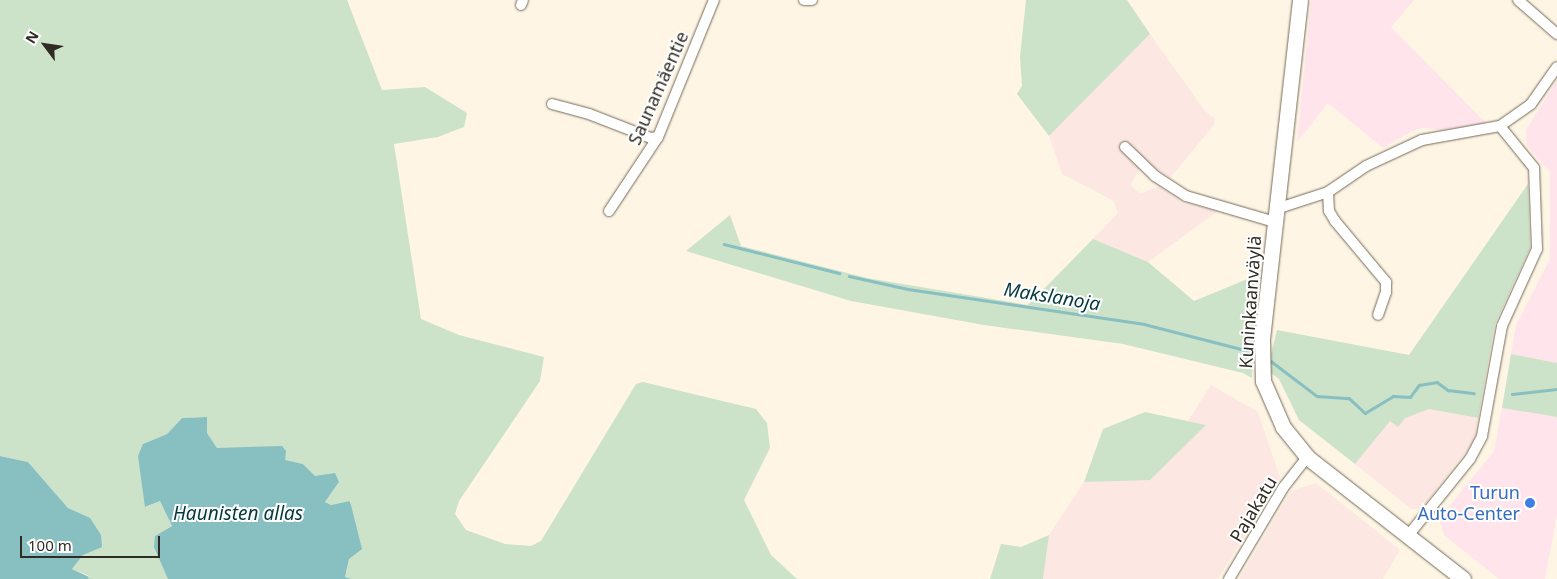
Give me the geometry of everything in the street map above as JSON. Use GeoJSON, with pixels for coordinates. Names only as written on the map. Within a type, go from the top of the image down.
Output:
{"type":"FeatureCollection","features":[{"type":"Feature","properties":{"kind":"street","name":"Saunamäentie"},"geometry":{"type":"LineString","coordinates":[[609,211],[658,137],[714,0]]}},
{"type":"Feature","properties":{"kind":"street"},"geometry":{"type":"LineString","coordinates":[[804,0],[812,0]]}},
{"type":"Feature","properties":{"kind":"street","name":"Kuninkaanväylä"},"geometry":{"type":"LineString","coordinates":[[1300,0],[1275,215],[1262,371],[1277,417],[1306,457],[1463,579]]}},
{"type":"Feature","properties":{"kind":"street"},"geometry":{"type":"LineString","coordinates":[[1518,0],[1557,34]]}},
{"type":"Feature","properties":{"kind":"street"},"geometry":{"type":"LineString","coordinates":[[1125,147],[1155,176],[1186,196],[1275,215],[1328,192],[1366,166],[1422,140],[1500,126],[1531,104],[1557,67]]}},
{"type":"Feature","properties":{"kind":"street"},"geometry":{"type":"LineString","coordinates":[[552,104],[589,114],[650,138],[658,137]]}},
{"type":"Feature","properties":{"kind":"street"},"geometry":{"type":"LineString","coordinates":[[1407,537],[1470,459],[1482,436],[1502,326],[1537,249],[1534,168],[1500,126]]}},
{"type":"Feature","properties":{"kind":"street"},"geometry":{"type":"LineString","coordinates":[[1328,192],[1329,210],[1335,221],[1386,282],[1386,292],[1378,316]]}},
{"type":"Feature","properties":{"kind":"street","name":"Pajakatu"},"geometry":{"type":"LineString","coordinates":[[1229,579],[1283,488],[1306,457]]}},
{"type":"Feature","properties":{"kind":"shaded area"},"geometry":{"type":"Polygon","coordinates":[[[1311,0],[1414,0],[1391,27],[1486,123],[1461,132],[1423,128],[1412,131],[1383,148],[1328,103],[1297,142],[1311,0]]]}},
{"type":"Feature","properties":{"kind":"shaded area"},"geometry":{"type":"Polygon","coordinates":[[[1150,34],[1205,111],[1215,119],[1214,125],[1170,178],[1144,160],[1131,185],[1140,194],[1159,186],[1182,202],[1218,211],[1148,262],[1093,239],[1118,213],[1114,201],[1062,174],[1049,136],[1150,34]]]}},
{"type":"Feature","properties":{"kind":"shaded area"},"geometry":{"type":"Polygon","coordinates":[[[1557,80],[1557,363],[1511,354],[1516,325],[1550,259],[1550,172],[1527,146],[1526,130],[1557,80]]]}},
{"type":"Feature","properties":{"kind":"shaded area"},"geometry":{"type":"Polygon","coordinates":[[[1211,385],[1258,412],[1280,478],[1218,579],[1043,579],[1049,535],[1084,482],[1150,479],[1206,425],[1188,421],[1211,385]]]}},
{"type":"Feature","properties":{"kind":"shaded area"},"geometry":{"type":"Polygon","coordinates":[[[1502,408],[1557,417],[1557,515],[1545,579],[1499,579],[1444,535],[1439,519],[1494,451],[1502,408]]]}},
{"type":"Feature","properties":{"kind":"shaded area"},"geometry":{"type":"Polygon","coordinates":[[[1429,409],[1478,418],[1474,441],[1421,509],[1411,509],[1355,464],[1390,421],[1429,409]]]}},
{"type":"Feature","properties":{"kind":"shaded area"},"geometry":{"type":"Polygon","coordinates":[[[1316,483],[1400,550],[1383,579],[1239,579],[1291,491],[1316,483]]]}},
{"type":"Feature","properties":{"kind":"green space"},"geometry":{"type":"Polygon","coordinates":[[[0,0],[347,0],[382,90],[425,87],[467,113],[464,127],[438,137],[394,144],[421,319],[459,335],[544,357],[540,381],[459,501],[455,514],[466,530],[505,544],[531,546],[541,541],[636,384],[643,382],[756,409],[767,423],[770,448],[744,500],[771,555],[797,579],[352,579],[345,577],[349,559],[351,501],[331,505],[325,502],[339,482],[315,477],[303,464],[217,448],[207,433],[207,417],[182,418],[167,434],[143,444],[146,507],[160,501],[172,526],[155,536],[168,579],[88,579],[89,576],[72,569],[83,555],[90,519],[68,508],[28,462],[0,456],[0,0]]]}},
{"type":"Feature","properties":{"kind":"green space"},"geometry":{"type":"Polygon","coordinates":[[[1026,0],[1127,0],[1150,34],[1049,136],[1017,94],[1022,86],[1020,57],[1026,0]]]}},
{"type":"Feature","properties":{"kind":"green space"},"geometry":{"type":"Polygon","coordinates":[[[1528,184],[1530,248],[1495,324],[1478,418],[1429,409],[1405,418],[1398,427],[1390,421],[1355,464],[1299,420],[1279,379],[1267,370],[1277,330],[1409,355],[1528,184]]]}},
{"type":"Feature","properties":{"kind":"green space"},"geometry":{"type":"Polygon","coordinates":[[[730,215],[741,246],[867,278],[1028,305],[1093,239],[1148,262],[1194,301],[1255,276],[1252,378],[1243,373],[1123,344],[984,325],[851,301],[686,251],[730,215]]]}},
{"type":"Feature","properties":{"kind":"green space"},"geometry":{"type":"Polygon","coordinates":[[[1511,354],[1557,363],[1557,417],[1502,408],[1511,354]]]}},
{"type":"Feature","properties":{"kind":"green space"},"geometry":{"type":"Polygon","coordinates":[[[1145,412],[1206,425],[1150,480],[1084,482],[1103,429],[1145,412]]]}},
{"type":"Feature","properties":{"kind":"green space"},"geometry":{"type":"Polygon","coordinates":[[[1049,535],[1043,579],[990,579],[1001,544],[1021,547],[1049,535]]]}},
{"type":"Feature","properties":{"kind":"water","name":"Haunisten allas"},"geometry":{"type":"Polygon","coordinates":[[[207,417],[207,433],[217,448],[282,446],[286,451],[285,460],[303,464],[315,476],[335,473],[339,482],[325,502],[331,505],[350,501],[362,549],[349,559],[345,577],[352,579],[168,579],[154,547],[155,536],[172,526],[160,501],[145,507],[138,456],[143,444],[167,434],[182,418],[207,417]]]}},
{"type":"Feature","properties":{"kind":"water"},"geometry":{"type":"Polygon","coordinates":[[[0,456],[28,462],[68,508],[90,518],[101,535],[102,547],[83,555],[72,569],[89,577],[88,579],[0,579],[0,456]]]}},
{"type":"Feature","properties":{"kind":"waterway","name":"Makslanoja"},"geometry":{"type":"LineString","coordinates":[[724,244],[839,273]]}},
{"type":"Feature","properties":{"kind":"waterway","name":"Makslanoja"},"geometry":{"type":"LineString","coordinates":[[849,276],[908,289],[1144,324],[1249,351]]}},
{"type":"Feature","properties":{"kind":"waterway","name":"Makslanoja"},"geometry":{"type":"LineString","coordinates":[[1271,361],[1317,396],[1349,398],[1365,413],[1393,396],[1410,397],[1419,385],[1437,382],[1448,390],[1474,393]]}},
{"type":"Feature","properties":{"kind":"waterway","name":"Makslanoja"},"geometry":{"type":"LineString","coordinates":[[1512,394],[1557,389]]}},
{"type":"Feature","properties":{"kind":"place","name":"Turun Auto-Center"},"geometry":{"type":"Point","coordinates":[1530,503]}}]}
